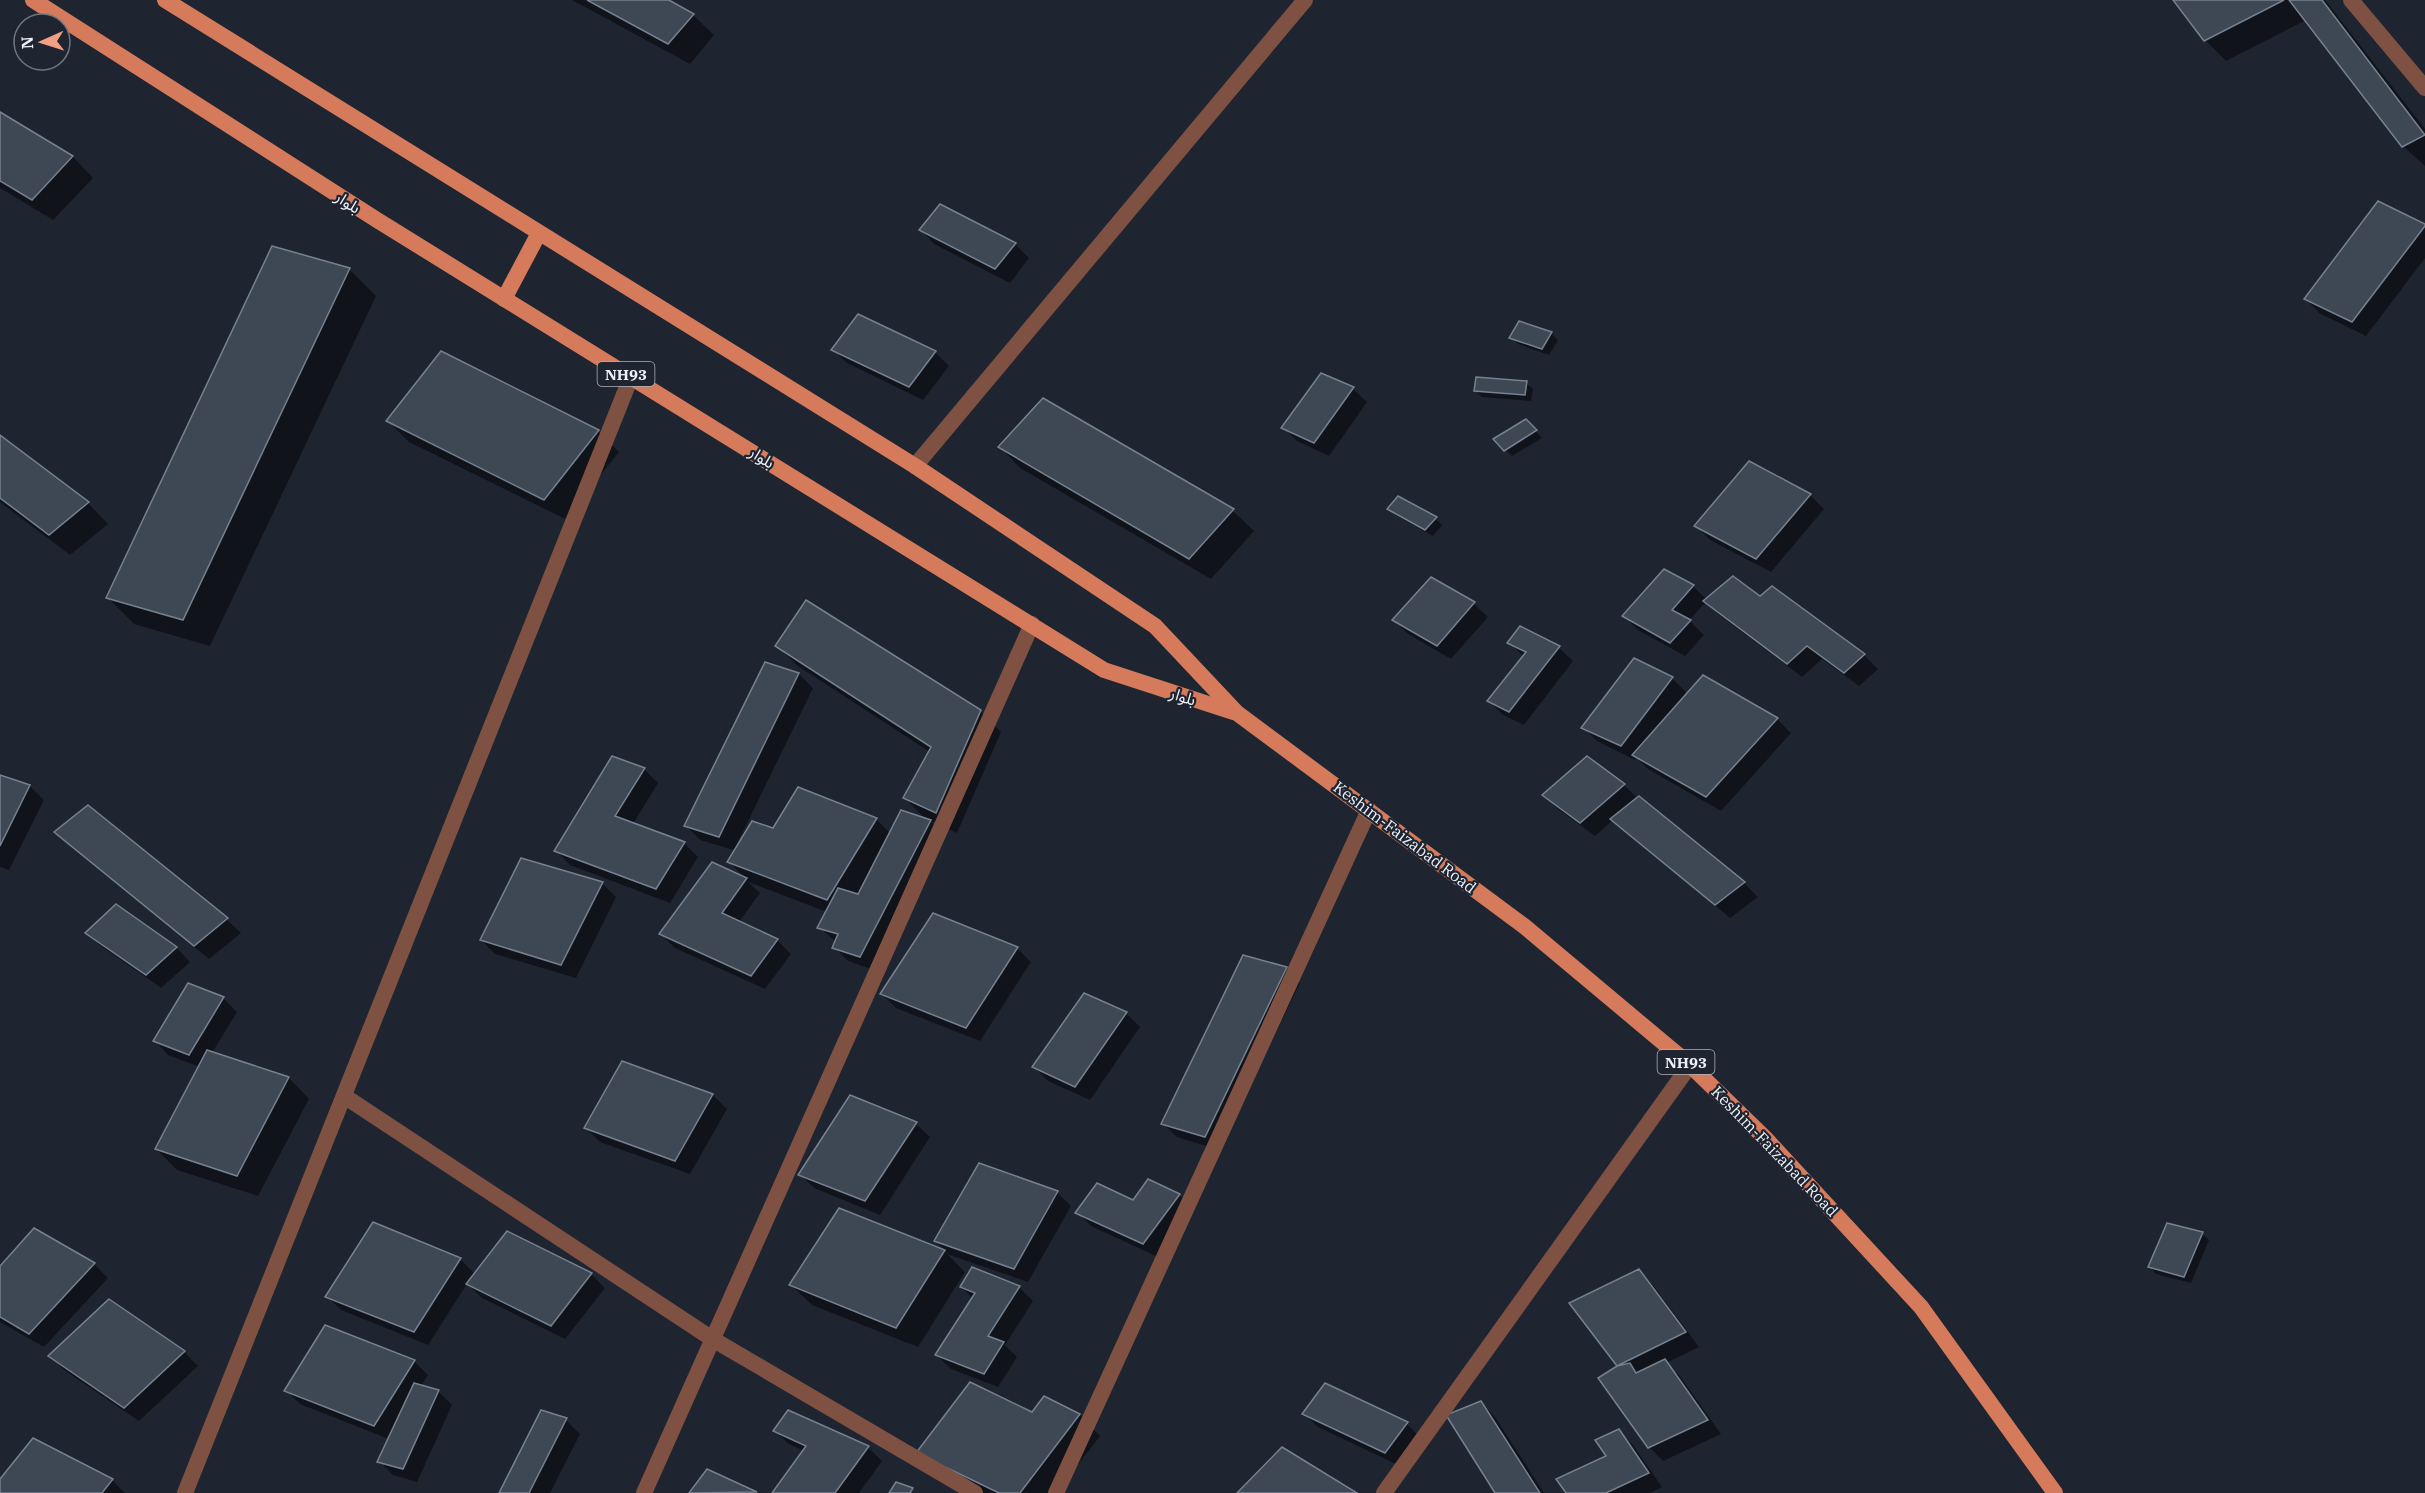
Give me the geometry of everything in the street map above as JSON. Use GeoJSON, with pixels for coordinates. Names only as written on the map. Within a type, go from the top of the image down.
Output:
{"type":"FeatureCollection","features":[{"type":"Feature","properties":{"kind":"main road","name":"بلوار"},"geometry":{"type":"LineString","coordinates":[[33,0],[504,299],[1104,670],[1237,713]]}},
{"type":"Feature","properties":{"kind":"main road","name":"بلوار"},"geometry":{"type":"LineString","coordinates":[[165,0],[915,466],[1155,626],[1237,713]]}},
{"type":"Feature","properties":{"kind":"main road"},"geometry":{"type":"LineString","coordinates":[[504,299],[539,233]]}},
{"type":"Feature","properties":{"kind":"main road","name":"Keshim-Faizabad Road"},"geometry":{"type":"LineString","coordinates":[[1237,713],[1524,926],[1690,1065],[1766,1139],[1921,1307],[2055,1493]]}},
{"type":"Feature","properties":{"kind":"street"},"geometry":{"type":"LineString","coordinates":[[915,466],[1305,0]]}},
{"type":"Feature","properties":{"kind":"street"},"geometry":{"type":"LineString","coordinates":[[2351,0],[2422,79]]}},
{"type":"Feature","properties":{"kind":"street"},"geometry":{"type":"LineString","coordinates":[[185,1493],[631,377]]}},
{"type":"Feature","properties":{"kind":"street"},"geometry":{"type":"LineString","coordinates":[[644,1493],[1032,624]]}},
{"type":"Feature","properties":{"kind":"street"},"geometry":{"type":"LineString","coordinates":[[1056,1493],[1369,810]]}},
{"type":"Feature","properties":{"kind":"street"},"geometry":{"type":"LineString","coordinates":[[1384,1493],[1690,1065]]}},
{"type":"Feature","properties":{"kind":"street"},"geometry":{"type":"LineString","coordinates":[[344,1096],[714,1340],[975,1493]]}},
{"type":"Feature","properties":{"kind":"building"},"geometry":{"type":"Polygon","coordinates":[[[587,0],[669,0],[694,14],[668,44],[587,0]]]}},
{"type":"Feature","properties":{"kind":"building"},"geometry":{"type":"Polygon","coordinates":[[[2173,0],[2284,0],[2204,41],[2173,0]]]}},
{"type":"Feature","properties":{"kind":"building"},"geometry":{"type":"Polygon","coordinates":[[[2289,0],[2322,0],[2425,135],[2402,147],[2289,0]]]}},
{"type":"Feature","properties":{"kind":"building"},"geometry":{"type":"Polygon","coordinates":[[[0,112],[73,156],[32,200],[0,181],[0,112]]]}},
{"type":"Feature","properties":{"kind":"building"},"geometry":{"type":"Polygon","coordinates":[[[2378,201],[2425,226],[2352,322],[2304,299],[2378,201]]]}},
{"type":"Feature","properties":{"kind":"building"},"geometry":{"type":"Polygon","coordinates":[[[940,204],[1016,243],[995,269],[919,230],[940,204]]]}},
{"type":"Feature","properties":{"kind":"building"},"geometry":{"type":"Polygon","coordinates":[[[272,246],[350,268],[183,620],[106,598],[272,246]]]}},
{"type":"Feature","properties":{"kind":"building"},"geometry":{"type":"Polygon","coordinates":[[[858,314],[936,351],[909,387],[831,350],[858,314]]]}},
{"type":"Feature","properties":{"kind":"building"},"geometry":{"type":"Polygon","coordinates":[[[1519,321],[1552,332],[1542,349],[1509,338],[1519,321]]]}},
{"type":"Feature","properties":{"kind":"building"},"geometry":{"type":"Polygon","coordinates":[[[441,351],[599,430],[544,500],[386,421],[441,351]]]}},
{"type":"Feature","properties":{"kind":"building"},"geometry":{"type":"Polygon","coordinates":[[[1321,373],[1354,387],[1314,443],[1281,428],[1321,373]]]}},
{"type":"Feature","properties":{"kind":"building"},"geometry":{"type":"Polygon","coordinates":[[[1476,377],[1527,381],[1525,395],[1474,391],[1476,377]]]}},
{"type":"Feature","properties":{"kind":"building"},"geometry":{"type":"Polygon","coordinates":[[[1043,398],[1234,509],[1189,559],[998,447],[1043,398]]]}},
{"type":"Feature","properties":{"kind":"building"},"geometry":{"type":"Polygon","coordinates":[[[1526,419],[1537,430],[1504,451],[1493,439],[1526,419]]]}},
{"type":"Feature","properties":{"kind":"building"},"geometry":{"type":"Polygon","coordinates":[[[0,435],[89,502],[49,535],[0,498],[0,435]]]}},
{"type":"Feature","properties":{"kind":"building"},"geometry":{"type":"Polygon","coordinates":[[[1749,461],[1811,494],[1756,559],[1694,526],[1749,461]]]}},
{"type":"Feature","properties":{"kind":"building"},"geometry":{"type":"Polygon","coordinates":[[[1398,496],[1437,517],[1425,530],[1387,509],[1398,496]]]}},
{"type":"Feature","properties":{"kind":"building"},"geometry":{"type":"Polygon","coordinates":[[[1664,569],[1694,585],[1672,610],[1691,620],[1670,643],[1622,616],[1664,569]]]}},
{"type":"Feature","properties":{"kind":"building"},"geometry":{"type":"Polygon","coordinates":[[[1733,576],[1760,596],[1772,586],[1865,654],[1844,673],[1807,646],[1787,664],[1703,601],[1733,576]]]}},
{"type":"Feature","properties":{"kind":"building"},"geometry":{"type":"Polygon","coordinates":[[[1431,577],[1475,602],[1437,646],[1392,620],[1431,577]]]}},
{"type":"Feature","properties":{"kind":"building"},"geometry":{"type":"Polygon","coordinates":[[[806,600],[981,710],[936,813],[903,798],[931,747],[775,646],[806,600]]]}},
{"type":"Feature","properties":{"kind":"building"},"geometry":{"type":"Polygon","coordinates":[[[1520,626],[1560,646],[1509,712],[1487,701],[1526,652],[1507,643],[1520,626]]]}},
{"type":"Feature","properties":{"kind":"building"},"geometry":{"type":"Polygon","coordinates":[[[1634,658],[1673,677],[1621,746],[1581,728],[1634,658]]]}},
{"type":"Feature","properties":{"kind":"building"},"geometry":{"type":"Polygon","coordinates":[[[765,662],[799,673],[719,837],[684,826],[765,662]]]}},
{"type":"Feature","properties":{"kind":"building"},"geometry":{"type":"Polygon","coordinates":[[[1703,675],[1778,718],[1706,797],[1632,755],[1703,675]]]}},
{"type":"Feature","properties":{"kind":"building"},"geometry":{"type":"Polygon","coordinates":[[[612,756],[645,768],[615,816],[685,842],[656,889],[554,851],[612,756]]]}},
{"type":"Feature","properties":{"kind":"building"},"geometry":{"type":"Polygon","coordinates":[[[1587,756],[1625,784],[1580,823],[1542,795],[1587,756]]]}},
{"type":"Feature","properties":{"kind":"building"},"geometry":{"type":"Polygon","coordinates":[[[0,775],[30,785],[0,846],[0,775]]]}},
{"type":"Feature","properties":{"kind":"building"},"geometry":{"type":"Polygon","coordinates":[[[798,787],[877,818],[827,900],[727,862],[752,821],[773,828],[798,787]]]}},
{"type":"Feature","properties":{"kind":"building"},"geometry":{"type":"Polygon","coordinates":[[[1639,796],[1745,882],[1715,905],[1610,819],[1639,796]]]}},
{"type":"Feature","properties":{"kind":"building"},"geometry":{"type":"Polygon","coordinates":[[[88,805],[228,918],[194,946],[54,832],[88,805]]]}},
{"type":"Feature","properties":{"kind":"building"},"geometry":{"type":"Polygon","coordinates":[[[901,810],[931,820],[860,957],[832,948],[838,934],[817,928],[838,888],[858,894],[901,810]]]}},
{"type":"Feature","properties":{"kind":"building"},"geometry":{"type":"Polygon","coordinates":[[[521,858],[603,882],[561,965],[480,940],[521,858]]]}},
{"type":"Feature","properties":{"kind":"building"},"geometry":{"type":"Polygon","coordinates":[[[712,862],[747,878],[722,913],[778,939],[751,976],[659,934],[712,862]]]}},
{"type":"Feature","properties":{"kind":"building"},"geometry":{"type":"Polygon","coordinates":[[[116,904],[177,947],[146,975],[85,933],[116,904]]]}},
{"type":"Feature","properties":{"kind":"building"},"geometry":{"type":"Polygon","coordinates":[[[933,913],[1018,947],[966,1028],[880,994],[933,913]]]}},
{"type":"Feature","properties":{"kind":"building"},"geometry":{"type":"Polygon","coordinates":[[[1243,955],[1287,967],[1205,1137],[1161,1124],[1243,955]]]}},
{"type":"Feature","properties":{"kind":"building"},"geometry":{"type":"Polygon","coordinates":[[[188,983],[224,997],[189,1055],[153,1041],[188,983]]]}},
{"type":"Feature","properties":{"kind":"building"},"geometry":{"type":"Polygon","coordinates":[[[1084,993],[1127,1012],[1075,1087],[1032,1067],[1084,993]]]}},
{"type":"Feature","properties":{"kind":"building"},"geometry":{"type":"Polygon","coordinates":[[[207,1050],[289,1077],[237,1176],[155,1149],[207,1050]]]}},
{"type":"Feature","properties":{"kind":"building"},"geometry":{"type":"Polygon","coordinates":[[[622,1061],[713,1094],[675,1161],[584,1128],[622,1061]]]}},
{"type":"Feature","properties":{"kind":"building"},"geometry":{"type":"Polygon","coordinates":[[[850,1095],[917,1122],[865,1201],[798,1175],[850,1095]]]}},
{"type":"Feature","properties":{"kind":"building"},"geometry":{"type":"Polygon","coordinates":[[[979,1163],[1058,1191],[1014,1269],[934,1241],[979,1163]]]}},
{"type":"Feature","properties":{"kind":"building"},"geometry":{"type":"Polygon","coordinates":[[[1148,1179],[1180,1194],[1143,1244],[1075,1213],[1097,1183],[1133,1200],[1148,1179]]]}},
{"type":"Feature","properties":{"kind":"building"},"geometry":{"type":"Polygon","coordinates":[[[839,1208],[945,1250],[896,1328],[789,1285],[839,1208]]]}},
{"type":"Feature","properties":{"kind":"building"},"geometry":{"type":"Polygon","coordinates":[[[373,1222],[461,1258],[414,1332],[325,1297],[373,1222]]]}},
{"type":"Feature","properties":{"kind":"building"},"geometry":{"type":"Polygon","coordinates":[[[2167,1223],[2203,1232],[2184,1277],[2148,1267],[2167,1223]]]}},
{"type":"Feature","properties":{"kind":"building"},"geometry":{"type":"Polygon","coordinates":[[[34,1228],[95,1263],[29,1334],[0,1317],[0,1266],[34,1228]]]}},
{"type":"Feature","properties":{"kind":"building"},"geometry":{"type":"Polygon","coordinates":[[[507,1231],[592,1273],[551,1326],[466,1284],[507,1231]]]}},
{"type":"Feature","properties":{"kind":"building"},"geometry":{"type":"Polygon","coordinates":[[[972,1267],[1020,1286],[988,1336],[1004,1342],[984,1374],[935,1355],[975,1293],[960,1287],[972,1267]]]}},
{"type":"Feature","properties":{"kind":"building"},"geometry":{"type":"Polygon","coordinates":[[[1639,1269],[1686,1332],[1617,1366],[1569,1303],[1639,1269]]]}},
{"type":"Feature","properties":{"kind":"building"},"geometry":{"type":"Polygon","coordinates":[[[109,1299],[185,1351],[124,1408],[48,1356],[109,1299]]]}},
{"type":"Feature","properties":{"kind":"building"},"geometry":{"type":"Polygon","coordinates":[[[325,1325],[415,1360],[374,1426],[284,1391],[325,1325]]]}},
{"type":"Feature","properties":{"kind":"building"},"geometry":{"type":"Polygon","coordinates":[[[1665,1359],[1708,1420],[1648,1448],[1598,1378],[1617,1366],[1630,1363],[1636,1373],[1665,1359]]]}},
{"type":"Feature","properties":{"kind":"building"},"geometry":{"type":"Polygon","coordinates":[[[970,1382],[1032,1412],[1044,1396],[1080,1414],[1020,1493],[999,1493],[916,1453],[970,1382]]]}},
{"type":"Feature","properties":{"kind":"building"},"geometry":{"type":"Polygon","coordinates":[[[414,1383],[439,1390],[403,1469],[377,1462],[414,1383]]]}},
{"type":"Feature","properties":{"kind":"building"},"geometry":{"type":"Polygon","coordinates":[[[1325,1383],[1408,1422],[1385,1453],[1302,1414],[1325,1383]]]}},
{"type":"Feature","properties":{"kind":"building"},"geometry":{"type":"Polygon","coordinates":[[[1481,1401],[1540,1493],[1495,1493],[1446,1415],[1481,1401]]]}},
{"type":"Feature","properties":{"kind":"building"},"geometry":{"type":"Polygon","coordinates":[[[541,1410],[567,1418],[529,1493],[499,1493],[541,1410]]]}},
{"type":"Feature","properties":{"kind":"building"},"geometry":{"type":"Polygon","coordinates":[[[788,1410],[869,1446],[835,1493],[772,1493],[806,1446],[773,1431],[788,1410]]]}},
{"type":"Feature","properties":{"kind":"building"},"geometry":{"type":"Polygon","coordinates":[[[1619,1429],[1649,1473],[1606,1493],[1566,1493],[1556,1479],[1606,1456],[1595,1440],[1619,1429]]]}},
{"type":"Feature","properties":{"kind":"building"},"geometry":{"type":"Polygon","coordinates":[[[33,1438],[113,1479],[102,1493],[0,1493],[0,1479],[33,1438]]]}},
{"type":"Feature","properties":{"kind":"building"},"geometry":{"type":"Polygon","coordinates":[[[1282,1447],[1357,1493],[1237,1493],[1282,1447]]]}},
{"type":"Feature","properties":{"kind":"building"},"geometry":{"type":"Polygon","coordinates":[[[707,1469],[757,1492],[689,1493],[707,1469]]]}},
{"type":"Feature","properties":{"kind":"building"},"geometry":{"type":"Polygon","coordinates":[[[896,1482],[913,1488],[910,1493],[889,1493],[896,1482]]]}}]}
